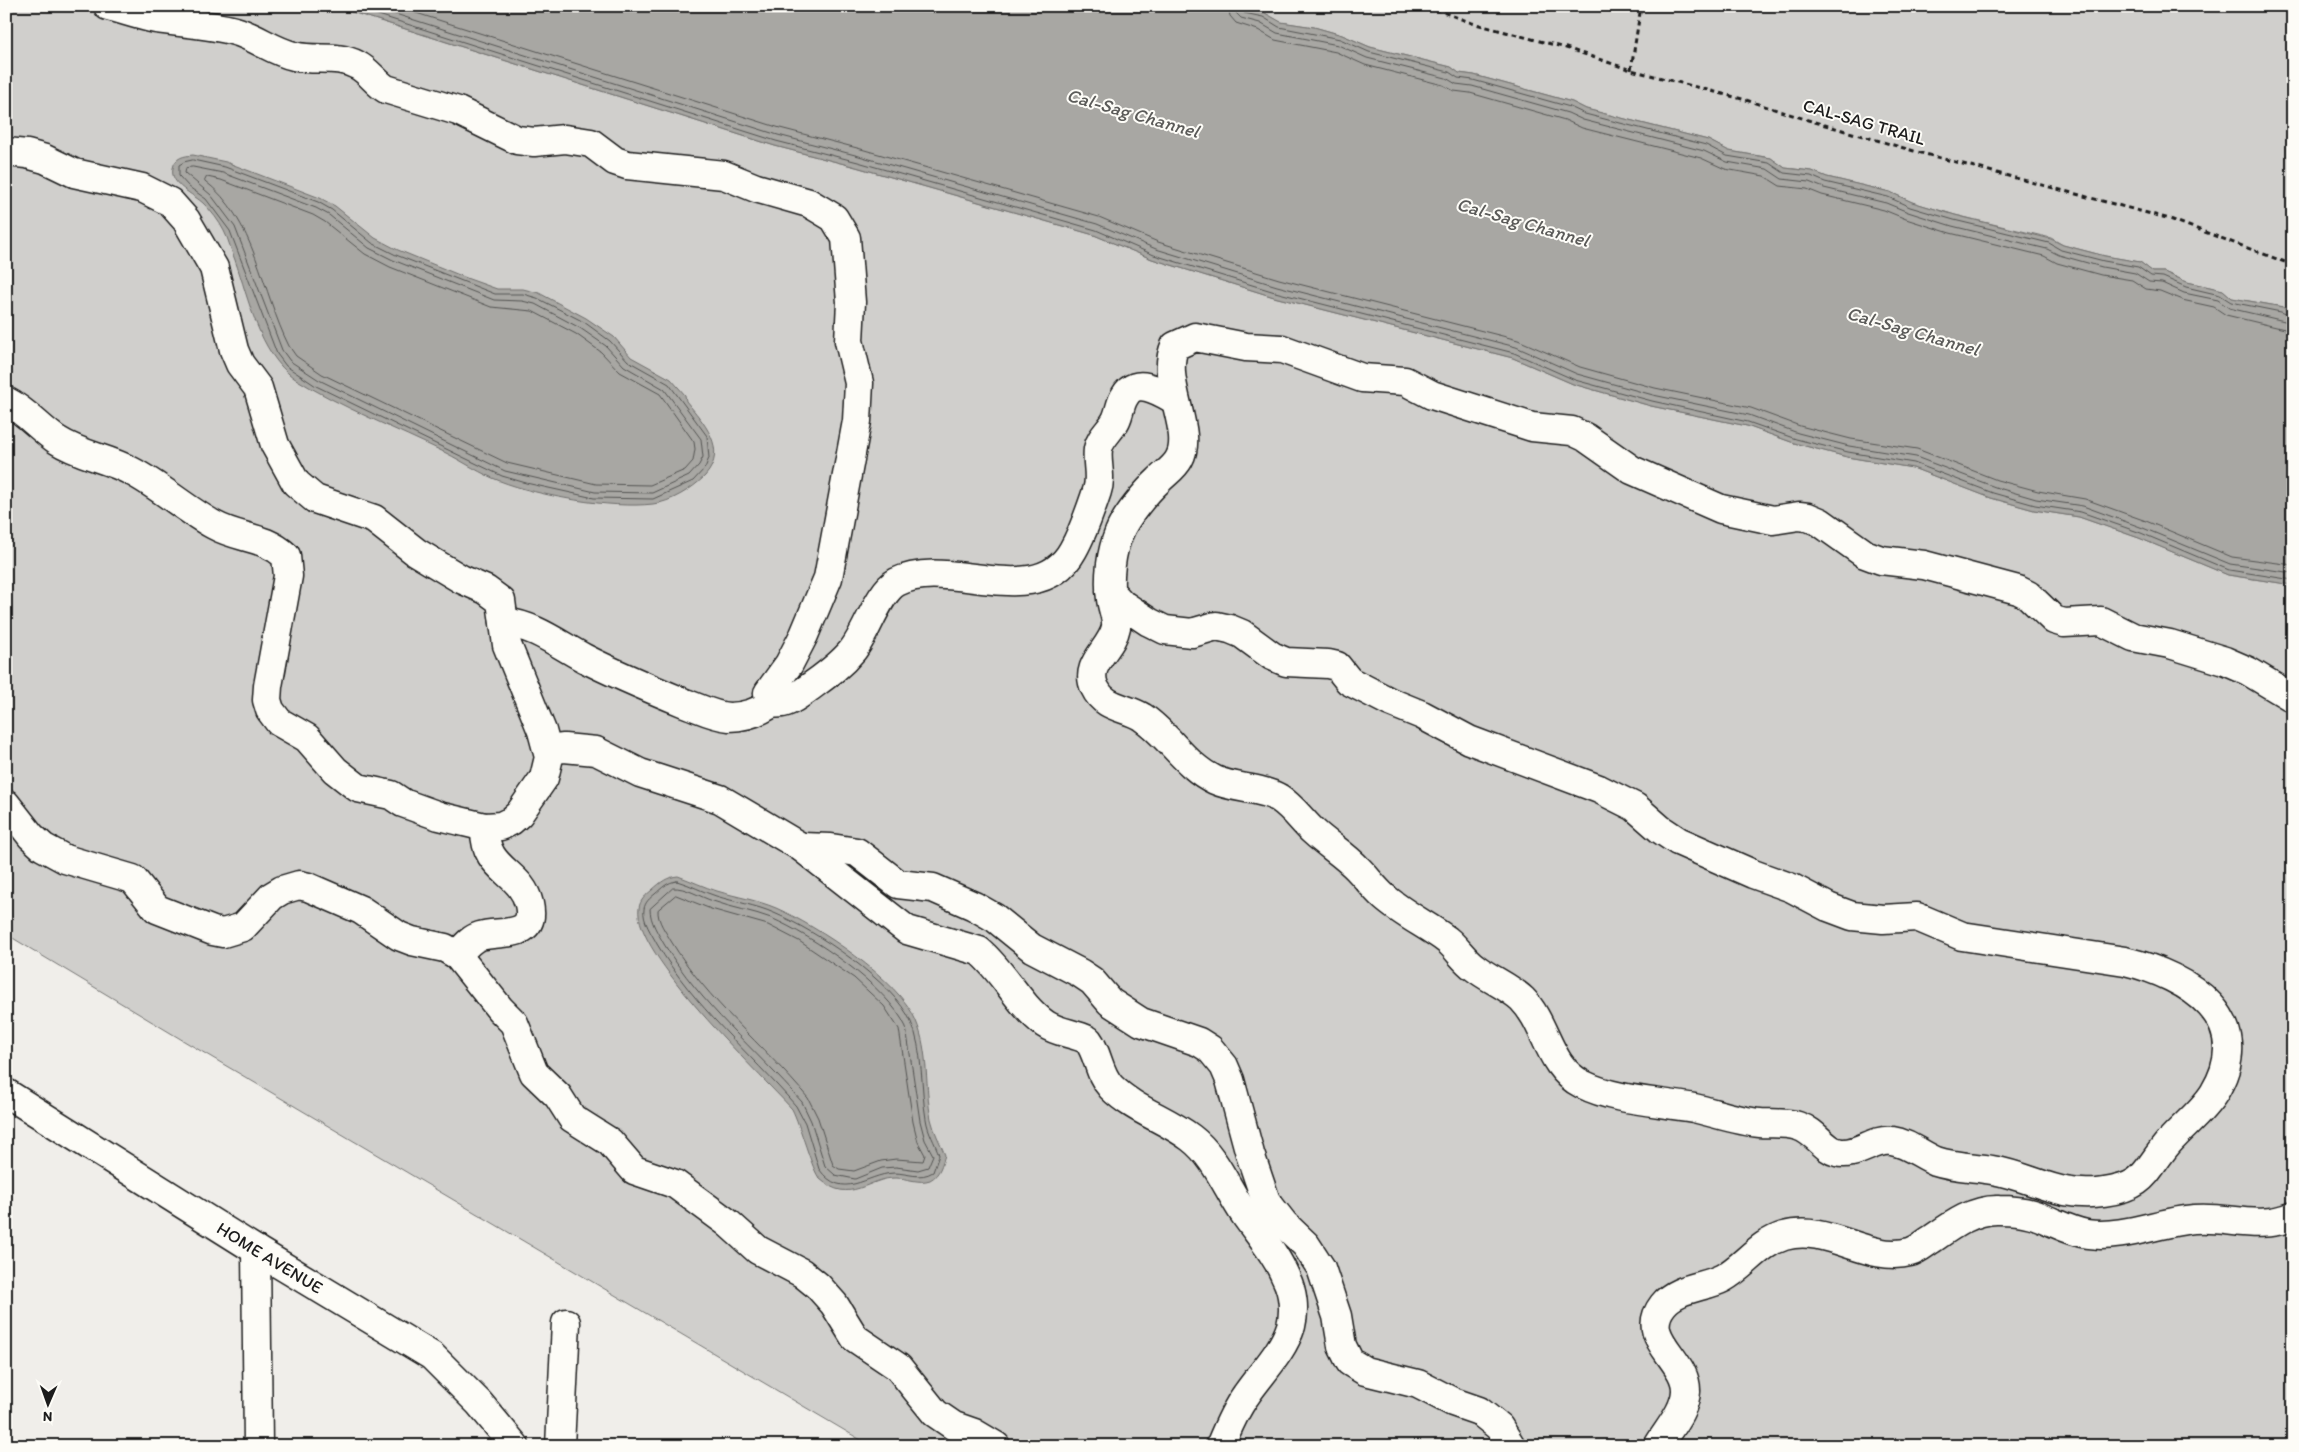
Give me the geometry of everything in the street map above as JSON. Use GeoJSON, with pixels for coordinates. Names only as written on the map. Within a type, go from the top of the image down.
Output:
{"type":"FeatureCollection","features":[{"type":"Feature","properties":{"kind":"street"},"geometry":{"type":"LineString","coordinates":[[108,6],[155,19],[232,30],[249,35],[281,52],[297,57],[329,57],[344,60],[366,70],[376,83],[386,89],[458,111],[517,140],[534,142],[579,140],[591,143],[615,161],[627,165],[724,175],[756,188],[809,203],[834,218],[846,238],[851,302],[850,341],[859,383],[857,421],[828,578],[804,635],[789,664],[768,693],[772,703]]}},
{"type":"Feature","properties":{"kind":"street"},"geometry":{"type":"LineString","coordinates":[[6,152],[27,154],[45,159],[74,173],[142,188],[170,202],[179,210],[206,250],[214,268],[234,350],[240,364],[258,388],[275,445],[296,483],[315,499],[374,519],[416,552],[461,579],[495,595],[501,601],[507,645],[512,661],[536,714],[549,757],[544,778],[519,814],[501,826],[485,827],[420,811],[391,795],[358,788],[335,770],[308,738],[280,722],[270,710],[267,700],[288,576],[286,556],[263,540],[228,533],[211,524],[133,472],[57,440],[19,407],[6,401]]}},
{"type":"Feature","properties":{"kind":"street"},"geometry":{"type":"LineString","coordinates":[[1110,591],[1122,604],[1148,622],[1165,630],[1192,633],[1216,626],[1230,628],[1242,634],[1272,656],[1286,662],[1337,666],[1350,681],[1390,702],[1422,715],[1469,740],[1599,790],[1635,807],[1678,841],[1753,874],[1792,888],[1828,907],[1852,916],[1883,919],[1917,916],[1962,936],[2125,961],[2168,974],[2199,993],[2217,1016],[2227,1044],[2228,1058],[2215,1091],[2200,1112],[2171,1140],[2146,1175],[2137,1182],[2122,1188],[2086,1194],[2049,1189],[1993,1170],[1947,1164],[1893,1141],[1869,1144],[1842,1154],[1835,1152],[1808,1130],[1797,1126],[1759,1123],[1692,1108],[1645,1101],[1595,1089],[1579,1083],[1559,1064],[1536,1019],[1519,996],[1474,967],[1445,939],[1386,899],[1359,870],[1316,834],[1278,798],[1232,786],[1205,774],[1143,718],[1107,703],[1095,688],[1092,671],[1116,628],[1110,591],[1110,577],[1118,535],[1122,526],[1155,484],[1178,460],[1182,452],[1182,430],[1175,400],[1171,355],[1175,346],[1195,337],[1246,347],[1290,351],[1362,378],[1406,381],[1432,395],[1532,427],[1572,431],[1585,437],[1632,470],[1721,509],[1773,520],[1799,516],[1808,517],[1820,522],[1865,554],[1881,560],[1924,565],[2018,590],[2028,595],[2054,620],[2064,623],[2101,621],[2133,637],[2170,644],[2216,658],[2248,671],[2293,698]]}},
{"type":"Feature","properties":{"kind":"street"},"geometry":{"type":"LineString","coordinates":[[504,622],[530,627],[582,657],[644,687],[712,713],[728,717],[743,716],[763,709],[772,703],[778,704],[792,700],[838,665],[865,631],[886,590],[895,583],[906,578],[933,576],[1034,580],[1056,570],[1074,549],[1098,490],[1098,448],[1115,422],[1126,393],[1132,388],[1150,387],[1175,400]]}},
{"type":"Feature","properties":{"kind":"street"},"geometry":{"type":"LineString","coordinates":[[548,750],[564,748],[596,751],[640,773],[720,799],[802,847],[907,930],[979,951],[988,958],[1031,1013],[1055,1030],[1088,1040],[1096,1055],[1098,1068],[1112,1088],[1140,1109],[1190,1138],[1214,1163],[1240,1208],[1277,1260],[1286,1278],[1293,1304],[1290,1327],[1284,1341],[1273,1360],[1244,1398],[1220,1446]]}},
{"type":"Feature","properties":{"kind":"street"},"geometry":{"type":"LineString","coordinates":[[6,804],[31,836],[43,847],[65,859],[133,879],[157,909],[212,931],[223,933],[243,927],[272,896],[282,890],[299,885],[308,887],[361,910],[398,936],[446,948],[458,956],[496,1004],[514,1023],[534,1073],[558,1096],[572,1118],[610,1142],[634,1170],[675,1184],[728,1223],[758,1250],[802,1273],[818,1286],[834,1304],[855,1338],[898,1367],[935,1413],[954,1426],[974,1433],[996,1446]]}},
{"type":"Feature","properties":{"kind":"street"},"geometry":{"type":"LineString","coordinates":[[458,956],[470,941],[480,936],[515,933],[527,923],[529,915],[529,906],[522,889],[492,858],[486,841],[485,827]]}},
{"type":"Feature","properties":{"kind":"street"},"geometry":{"type":"LineString","coordinates":[[802,847],[831,848],[857,852],[898,884],[933,888],[974,906],[995,918],[1032,948],[1080,972],[1092,981],[1110,1002],[1141,1022],[1199,1042],[1210,1049],[1224,1066],[1230,1080],[1254,1168],[1266,1201],[1284,1224],[1313,1254],[1321,1268],[1335,1308],[1342,1346],[1350,1362],[1365,1372],[1418,1384],[1453,1402],[1478,1411],[1498,1427],[1511,1446]]}},
{"type":"Feature","properties":{"kind":"street","name":"HOME AVENUE"},"geometry":{"type":"LineString","coordinates":[[6,1094],[256,1250],[432,1356],[479,1403],[515,1446]]}},
{"type":"Feature","properties":{"kind":"street"},"geometry":{"type":"LineString","coordinates":[[1658,1446],[1684,1400],[1686,1388],[1679,1368],[1658,1339],[1655,1328],[1661,1307],[1669,1298],[1678,1293],[1707,1285],[1724,1277],[1763,1246],[1782,1237],[1812,1233],[1885,1253],[1900,1253],[1911,1252],[1968,1217],[1982,1211],[1997,1210],[2032,1214],[2069,1229],[2096,1235],[2194,1219],[2257,1224],[2293,1216]]}},
{"type":"Feature","properties":{"kind":"street"},"geometry":{"type":"LineString","coordinates":[[256,1250],[258,1446]]}},
{"type":"Feature","properties":{"kind":"street"},"geometry":{"type":"LineString","coordinates":[[560,1446],[566,1323]]}},
{"type":"Feature","properties":{"kind":"path","name":"CAL-SAG TRAIL"},"geometry":{"type":"LineString","coordinates":[[1427,6],[1472,24],[1566,48],[1631,70],[1746,100],[1914,151],[2170,219],[2293,264]]}},
{"type":"Feature","properties":{"kind":"path"},"geometry":{"type":"LineString","coordinates":[[1631,70],[1641,6]]}},
{"type":"Feature","properties":{"kind":"shaded area"},"geometry":{"type":"Polygon","coordinates":[[[6,6],[333,6],[775,146],[856,167],[1094,235],[1152,259],[1274,297],[1513,358],[1573,384],[1651,406],[1747,426],[1794,443],[1847,457],[1913,468],[1991,498],[2034,510],[2079,517],[2139,538],[2228,575],[2293,585],[2293,1446],[871,1446],[6,934],[6,6]]]}},
{"type":"Feature","properties":{"kind":"shaded area"},"geometry":{"type":"Polygon","coordinates":[[[1237,6],[2293,6],[2293,313],[2283,307],[2232,298],[2223,290],[2187,282],[2164,272],[2153,272],[2140,262],[2105,256],[2063,245],[2051,238],[1955,215],[1912,202],[1890,192],[1827,177],[1812,171],[1785,168],[1771,158],[1729,151],[1708,140],[1586,109],[1572,102],[1474,75],[1459,73],[1451,67],[1370,47],[1342,35],[1314,27],[1280,22],[1265,13],[1237,6]]]}},
{"type":"Feature","properties":{"kind":"water","name":"Cal-Sag Channel"},"geometry":{"type":"Polygon","coordinates":[[[333,6],[1237,6],[1265,13],[1281,22],[1314,27],[1342,35],[1370,47],[1451,67],[1459,73],[1474,75],[1572,102],[1586,109],[1708,140],[1729,151],[1771,158],[1785,168],[1812,171],[1827,177],[1890,192],[1912,202],[1955,215],[2051,239],[2063,245],[2105,256],[2140,262],[2153,272],[2164,272],[2187,282],[2223,290],[2232,298],[2283,307],[2293,313],[2293,585],[2228,575],[2139,538],[2079,517],[2034,510],[1991,498],[1913,468],[1847,457],[1794,443],[1747,426],[1651,406],[1573,384],[1513,358],[1274,297],[1152,259],[1094,235],[856,167],[775,146],[333,6]]]}},
{"type":"Feature","properties":{"kind":"water"},"geometry":{"type":"Polygon","coordinates":[[[193,155],[226,162],[320,198],[335,206],[375,238],[398,250],[497,289],[523,289],[539,293],[586,318],[614,337],[631,357],[671,379],[685,395],[686,401],[700,418],[711,436],[715,456],[712,466],[694,486],[674,498],[660,503],[617,505],[554,496],[534,492],[493,478],[446,453],[312,389],[294,378],[272,354],[257,324],[227,238],[220,224],[213,213],[200,200],[183,189],[175,179],[173,168],[176,161],[193,155]]]}},
{"type":"Feature","properties":{"kind":"water"},"geometry":{"type":"Polygon","coordinates":[[[678,876],[717,891],[769,905],[813,927],[875,972],[907,1005],[920,1033],[925,1057],[931,1119],[945,1155],[940,1169],[933,1178],[926,1181],[900,1178],[886,1179],[850,1190],[831,1187],[820,1179],[813,1167],[792,1109],[728,1042],[676,982],[655,953],[642,928],[639,908],[642,900],[661,882],[678,876]]]}}]}
